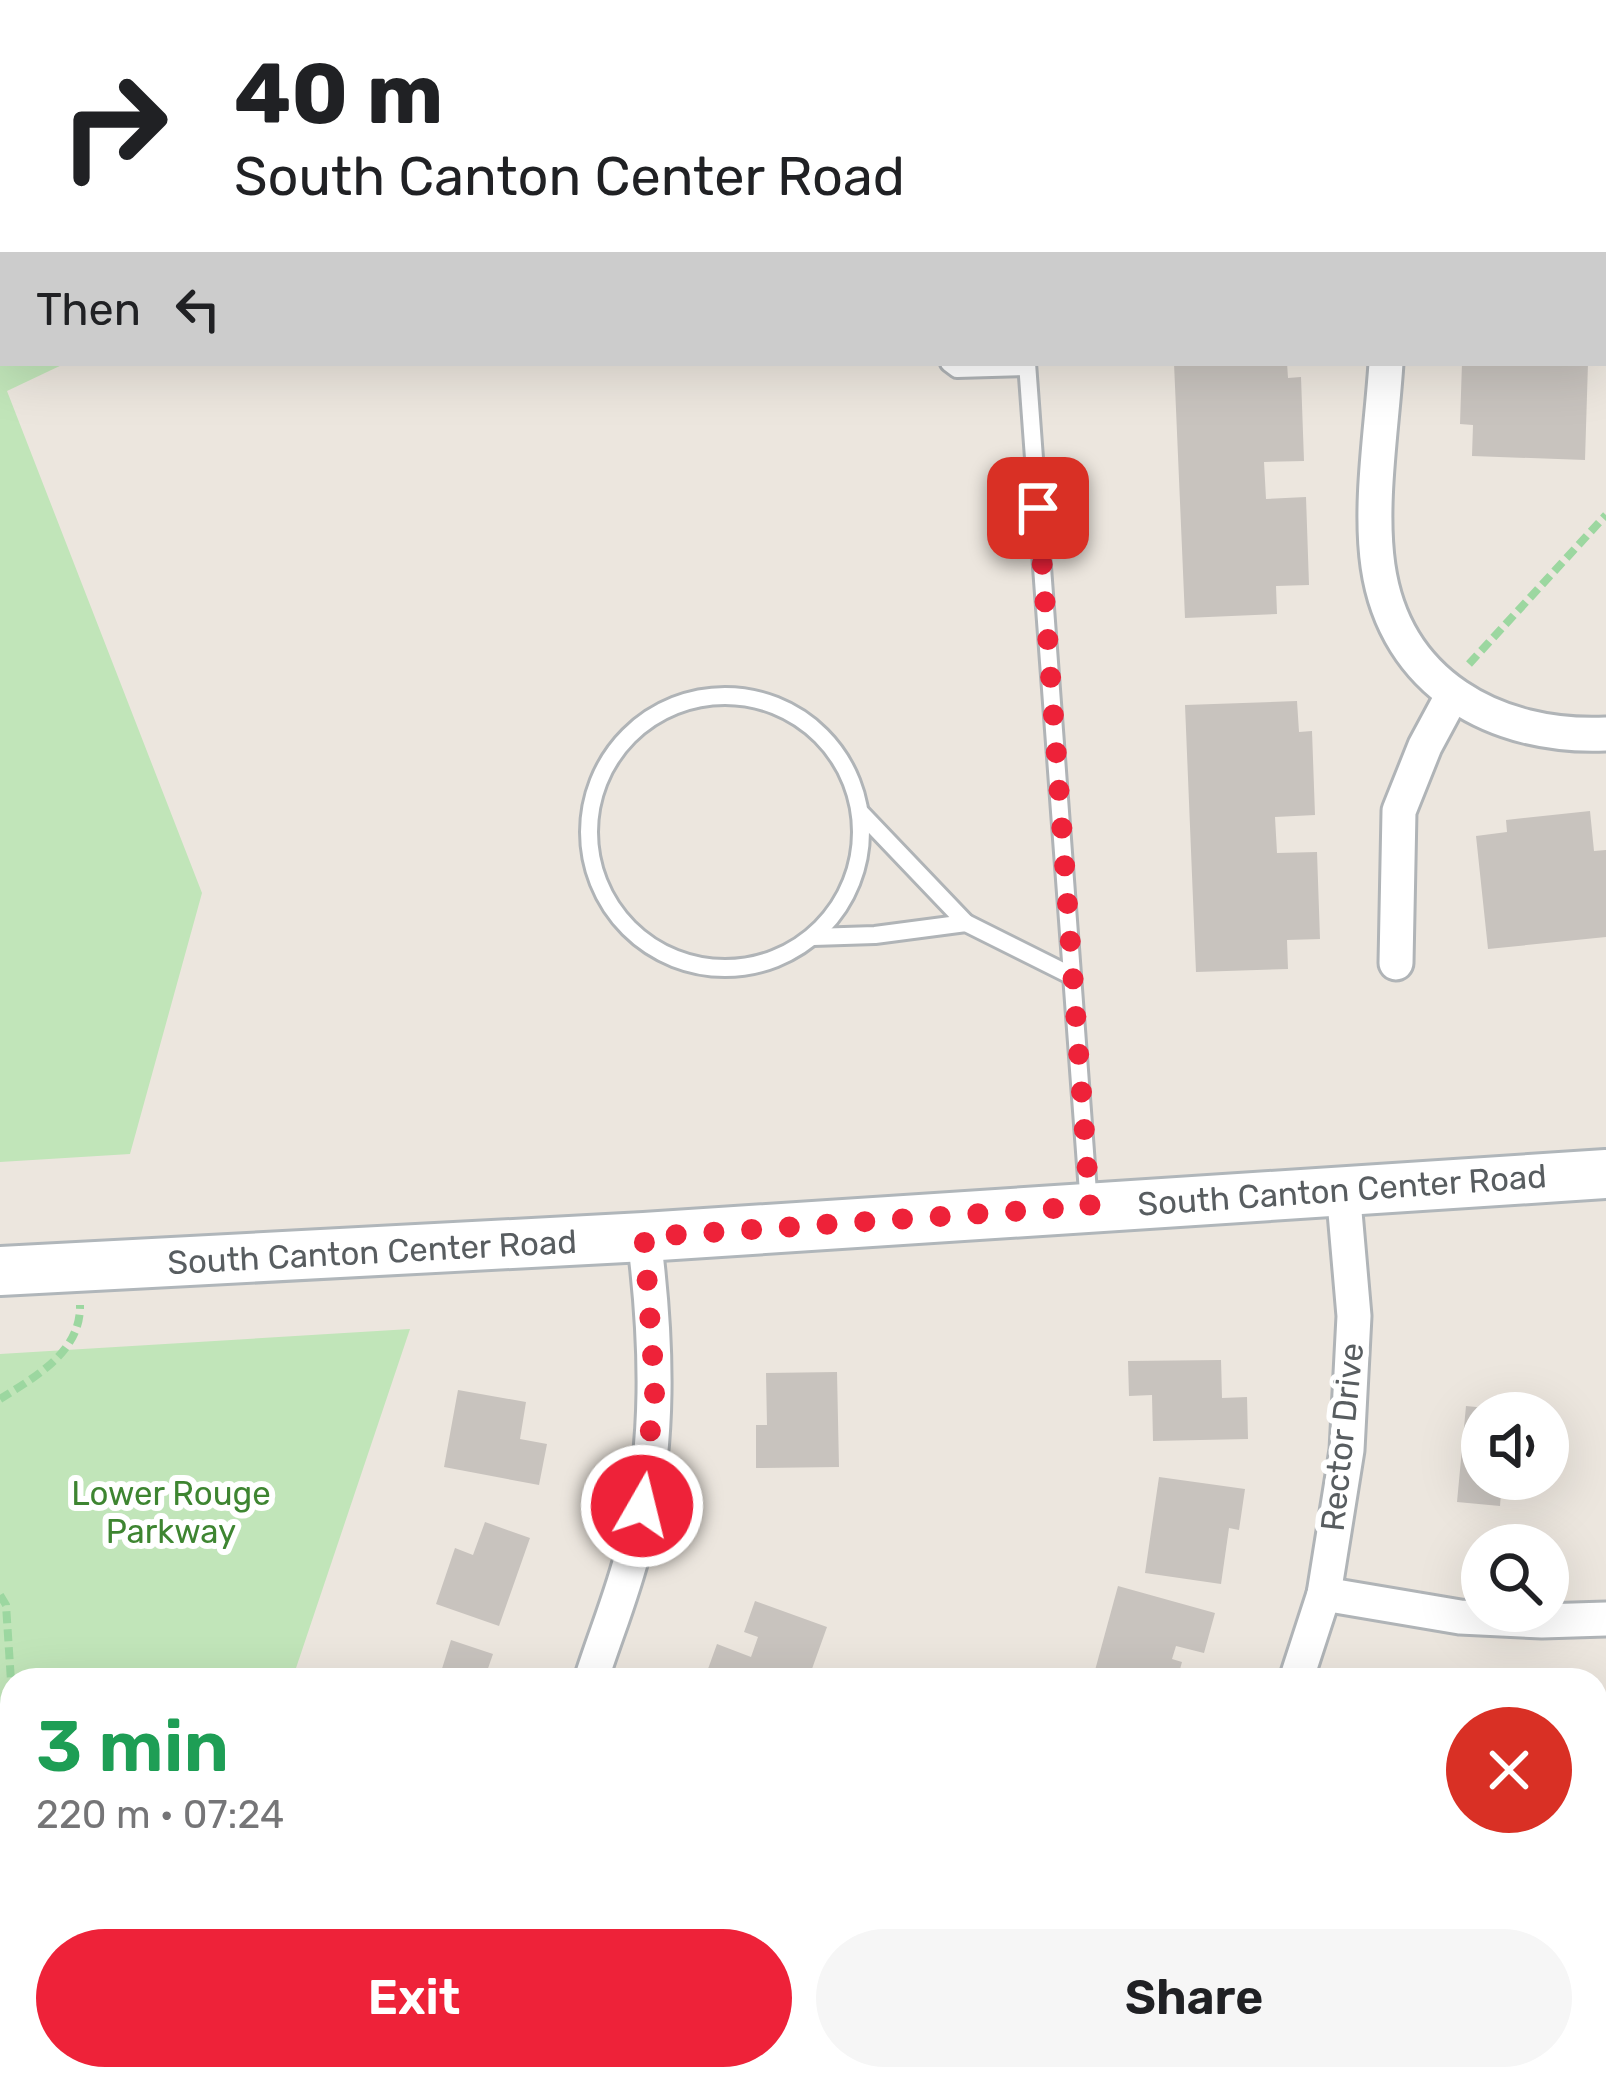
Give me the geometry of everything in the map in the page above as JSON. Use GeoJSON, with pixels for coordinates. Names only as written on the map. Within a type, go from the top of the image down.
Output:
{"type":"FeatureCollection","features":[{"type":"Feature","properties":{"kind":"main road","name":"South Canton Center Road"},"geometry":{"type":"LineString","coordinates":[[0,1271],[644,1237],[1606,1174]]}},
{"type":"Feature","properties":{"kind":"street"},"geometry":{"type":"LineString","coordinates":[[1386,366],[1378,567],[1388,605],[1406,640],[1453,694],[1507,723],[1536,731],[1606,734]]}},
{"type":"Feature","properties":{"kind":"street"},"geometry":{"type":"LineString","coordinates":[[1396,963],[1399,811],[1425,746],[1453,694]]}},
{"type":"Feature","properties":{"kind":"street","name":"Rector Drive"},"geometry":{"type":"LineString","coordinates":[[1300,1668],[1324,1594],[1347,1450],[1354,1316],[1343,1189]]}},
{"type":"Feature","properties":{"kind":"street"},"geometry":{"type":"LineString","coordinates":[[595,1668],[635,1547],[650,1465],[655,1389],[644,1237]]}},
{"type":"Feature","properties":{"kind":"street"},"geometry":{"type":"LineString","coordinates":[[1324,1594],[1460,1617],[1606,1619]]}},
{"type":"Feature","properties":{"kind":"lane"},"geometry":{"type":"LineString","coordinates":[[953,366],[1010,366]]}},
{"type":"Feature","properties":{"kind":"lane"},"geometry":{"type":"LineString","coordinates":[[1027,366],[1090,1206]]}},
{"type":"Feature","properties":{"kind":"lane"},"geometry":{"type":"LineString","coordinates":[[737,695],[781,707],[819,732],[847,769],[860,813],[859,859],[843,902],[813,937],[776,960],[733,969],[688,964],[648,946],[616,915],[595,876],[588,832],[595,788],[616,748],[649,717],[691,699],[737,695]]}},
{"type":"Feature","properties":{"kind":"lane"},"geometry":{"type":"LineString","coordinates":[[860,813],[966,922],[1072,976]]}},
{"type":"Feature","properties":{"kind":"lane"},"geometry":{"type":"LineString","coordinates":[[813,937],[875,935],[966,922]]}},
{"type":"Feature","properties":{"kind":"path"},"geometry":{"type":"LineString","coordinates":[[1453,694],[1469,664],[1606,515]]}},
{"type":"Feature","properties":{"kind":"path"},"geometry":{"type":"LineString","coordinates":[[0,1399],[52,1366],[81,1323],[80,1268]]}},
{"type":"Feature","properties":{"kind":"path"},"geometry":{"type":"LineString","coordinates":[[0,1595],[6,1605],[10,1668]]}},
{"type":"Feature","properties":{"kind":"green space"},"geometry":{"type":"Polygon","coordinates":[[[0,366],[60,366],[7,391],[202,893],[130,1154],[0,1162],[0,366]]]}},
{"type":"Feature","properties":{"kind":"green space","name":"Lower Rouge Parkway"},"geometry":{"type":"Polygon","coordinates":[[[410,1329],[296,1668],[0,1668],[0,1354],[410,1329]]]}},
{"type":"Feature","properties":{"kind":"building"},"geometry":{"type":"Polygon","coordinates":[[[1174,366],[1287,366],[1288,378],[1301,377],[1304,461],[1264,462],[1266,499],[1306,497],[1309,585],[1276,586],[1277,614],[1185,618],[1174,366]]]}},
{"type":"Feature","properties":{"kind":"building"},"geometry":{"type":"Polygon","coordinates":[[[1462,366],[1588,366],[1585,460],[1472,456],[1473,425],[1460,424],[1462,366]]]}},
{"type":"Feature","properties":{"kind":"building"},"geometry":{"type":"Polygon","coordinates":[[[1297,701],[1299,732],[1312,731],[1315,815],[1275,817],[1277,853],[1317,852],[1320,939],[1287,940],[1288,969],[1196,972],[1185,705],[1297,701]]]}},
{"type":"Feature","properties":{"kind":"building"},"geometry":{"type":"Polygon","coordinates":[[[1590,811],[1594,851],[1606,850],[1606,937],[1488,949],[1476,836],[1507,832],[1506,820],[1590,811]]]}},
{"type":"Feature","properties":{"kind":"building"},"geometry":{"type":"Polygon","coordinates":[[[1221,1360],[1222,1398],[1247,1397],[1248,1439],[1153,1441],[1152,1395],[1129,1396],[1128,1361],[1221,1360]]]}},
{"type":"Feature","properties":{"kind":"building"},"geometry":{"type":"Polygon","coordinates":[[[837,1372],[839,1467],[756,1468],[756,1425],[767,1425],[766,1373],[837,1372]]]}},
{"type":"Feature","properties":{"kind":"building"},"geometry":{"type":"Polygon","coordinates":[[[458,1390],[526,1402],[520,1439],[547,1444],[539,1485],[444,1467],[458,1390]]]}},
{"type":"Feature","properties":{"kind":"building"},"geometry":{"type":"Polygon","coordinates":[[[1461,1459],[1461,1500],[1500,1500],[1500,1506],[1457,1502],[1461,1459]]]}},
{"type":"Feature","properties":{"kind":"building"},"geometry":{"type":"Polygon","coordinates":[[[1159,1477],[1245,1489],[1239,1530],[1229,1528],[1221,1584],[1145,1573],[1159,1477]]]}},
{"type":"Feature","properties":{"kind":"building"},"geometry":{"type":"Polygon","coordinates":[[[485,1522],[530,1538],[499,1626],[436,1604],[455,1548],[473,1555],[485,1522]]]}},
{"type":"Feature","properties":{"kind":"building"},"geometry":{"type":"Polygon","coordinates":[[[1118,1586],[1215,1613],[1204,1653],[1176,1646],[1172,1659],[1182,1662],[1180,1668],[1096,1668],[1118,1586]]]}},
{"type":"Feature","properties":{"kind":"building"},"geometry":{"type":"Polygon","coordinates":[[[755,1601],[827,1627],[812,1668],[708,1668],[717,1644],[751,1657],[758,1637],[744,1632],[755,1601]]]}},
{"type":"Feature","properties":{"kind":"building"},"geometry":{"type":"Polygon","coordinates":[[[451,1640],[493,1654],[488,1668],[442,1668],[451,1640]]]}},
{"type":"Feature","properties":{"kind":"route"},"geometry":{"type":"LineString","coordinates":[[642,1506],[655,1389],[644,1237],[1090,1206],[1038,508]]}}]}
